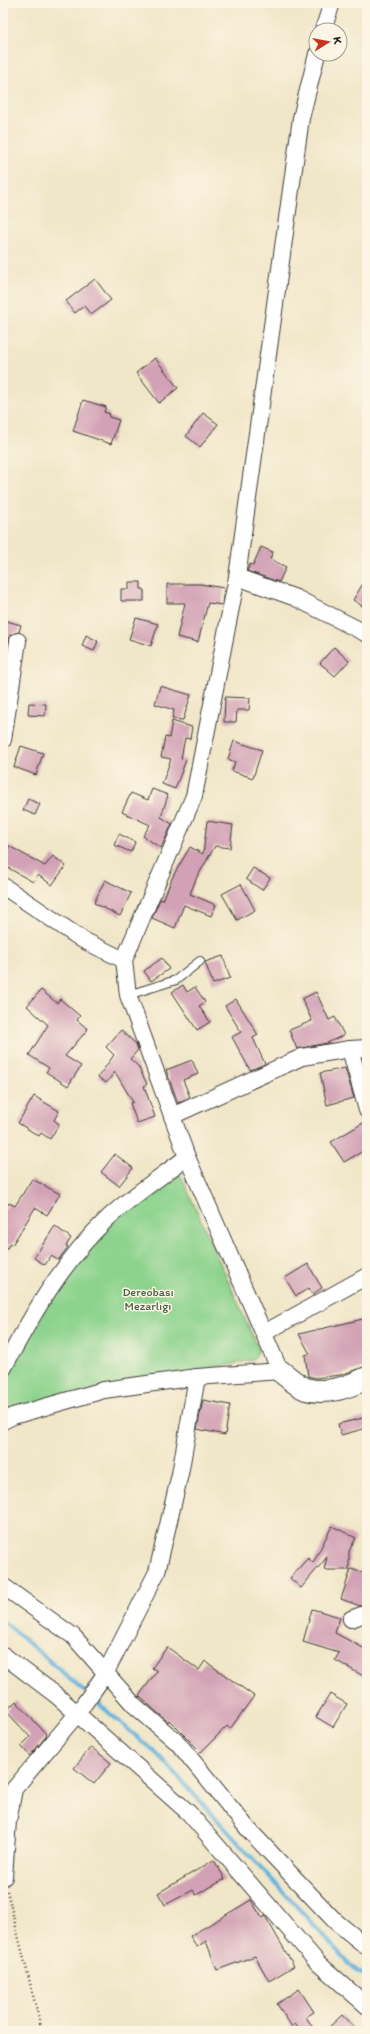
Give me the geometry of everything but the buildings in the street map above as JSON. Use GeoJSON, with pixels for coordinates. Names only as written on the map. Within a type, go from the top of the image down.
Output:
{"type":"FeatureCollection","features":[{"type":"Feature","properties":{"kind":"street"},"geometry":{"type":"LineString","coordinates":[[326,22],[332,3]]}},
{"type":"Feature","properties":{"kind":"street"},"geometry":{"type":"LineString","coordinates":[[315,62],[301,118],[237,577],[194,796],[124,960],[128,995],[187,1157],[280,1371],[305,1388],[326,1392],[352,1385],[367,1378]]}},
{"type":"Feature","properties":{"kind":"street"},"geometry":{"type":"LineString","coordinates":[[237,577],[296,598],[367,634]]}},
{"type":"Feature","properties":{"kind":"street"},"geometry":{"type":"LineString","coordinates":[[3,740],[18,641]]}},
{"type":"Feature","properties":{"kind":"street"},"geometry":{"type":"LineString","coordinates":[[3,886],[83,940],[124,960]]}},
{"type":"Feature","properties":{"kind":"street"},"geometry":{"type":"LineString","coordinates":[[172,1116],[302,1057],[350,1049],[367,1048]]}},
{"type":"Feature","properties":{"kind":"street"},"geometry":{"type":"LineString","coordinates":[[350,1049],[367,1110]]}},
{"type":"Feature","properties":{"kind":"street"},"geometry":{"type":"LineString","coordinates":[[3,1369],[28,1321],[74,1253],[108,1218],[187,1157]]}},
{"type":"Feature","properties":{"kind":"street"},"geometry":{"type":"LineString","coordinates":[[264,1333],[367,1276]]}},
{"type":"Feature","properties":{"kind":"street"},"geometry":{"type":"LineString","coordinates":[[3,1421],[13,1416],[104,1390],[197,1377],[280,1371]]}},
{"type":"Feature","properties":{"kind":"street"},"geometry":{"type":"LineString","coordinates":[[4,1877],[8,1821],[14,1789],[77,1714],[105,1674],[157,1572],[180,1474],[197,1377]]}},
{"type":"Feature","properties":{"kind":"street"},"geometry":{"type":"LineString","coordinates":[[3,1586],[73,1636],[134,1705],[178,1743],[248,1829],[335,1921],[367,1946]]}},
{"type":"Feature","properties":{"kind":"street"},"geometry":{"type":"LineString","coordinates":[[351,1619],[367,1613]]}},
{"type":"Feature","properties":{"kind":"street"},"geometry":{"type":"LineString","coordinates":[[3,1655],[56,1694],[189,1813],[318,1962],[367,2006]]}},
{"type":"Feature","properties":{"kind":"lane"},"geometry":{"type":"LineString","coordinates":[[128,995],[176,980],[200,961]]}},
{"type":"Feature","properties":{"kind":"path"},"geometry":{"type":"LineString","coordinates":[[4,1877],[42,2031]]}},
{"type":"Feature","properties":{"kind":"green space","name":"Dereobası Mezarlığı"},"geometry":{"type":"Polygon","coordinates":[[[179,1171],[259,1350],[253,1360],[5,1410],[3,1408],[3,1382],[25,1336],[91,1243],[123,1212],[179,1171]]]}},
{"type":"Feature","properties":{"kind":"waterway"},"geometry":{"type":"LineString","coordinates":[[3,1621],[88,1694]]}},
{"type":"Feature","properties":{"kind":"waterway"},"geometry":{"type":"LineString","coordinates":[[93,1699],[157,1754],[353,1968],[367,1977]]}}]}
